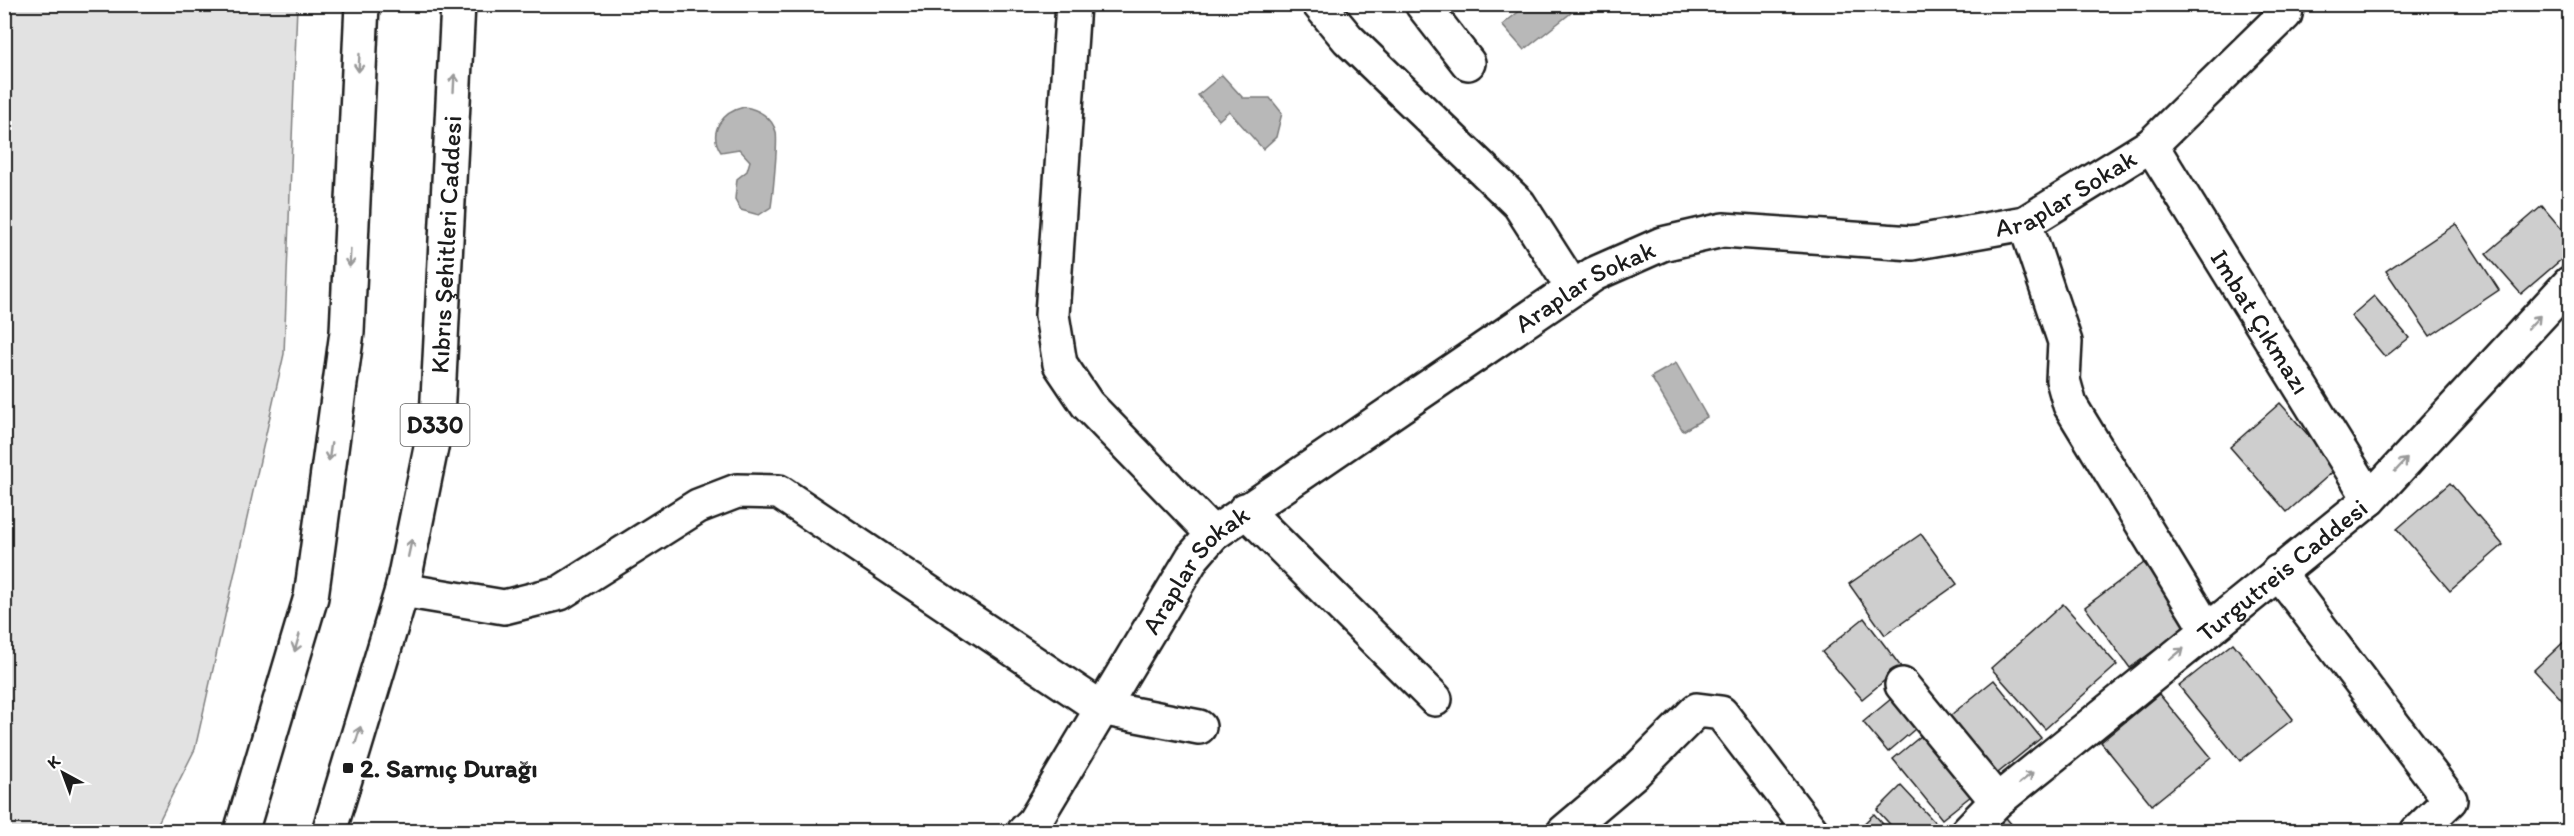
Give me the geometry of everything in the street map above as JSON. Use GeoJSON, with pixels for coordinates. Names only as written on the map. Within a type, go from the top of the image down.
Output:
{"type":"FeatureCollection","features":[{"type":"Feature","properties":{"kind":"main road"},"geometry":{"type":"LineString","coordinates":[[241,831],[311,597],[347,332],[362,4]]}},
{"type":"Feature","properties":{"kind":"main road","name":"Kıbrıs Şehitleri Caddesi"},"geometry":{"type":"LineString","coordinates":[[329,831],[402,590],[437,418],[458,4]]}},
{"type":"Feature","properties":{"kind":"main road"},"geometry":{"type":"LineString","coordinates":[[1073,4],[1052,315],[1060,364],[1087,404],[1213,534]]}},
{"type":"Feature","properties":{"kind":"main road"},"geometry":{"type":"LineString","coordinates":[[1319,4],[1348,39],[1519,204],[1574,288]]}},
{"type":"Feature","properties":{"kind":"main road"},"geometry":{"type":"LineString","coordinates":[[1422,4],[1468,63]]}},
{"type":"Feature","properties":{"kind":"main road","name":"Araplar Sokak"},"geometry":{"type":"LineString","coordinates":[[1024,831],[1034,822],[1193,557],[1213,534],[1594,274],[1662,244],[1723,230],[1912,243],[2025,223],[2151,145],[2285,14],[2287,4]]}},
{"type":"Feature","properties":{"kind":"main road","name":"Imbat Çıkmazı"},"geometry":{"type":"LineString","coordinates":[[2151,145],[2370,499]]}},
{"type":"Feature","properties":{"kind":"main road"},"geometry":{"type":"LineString","coordinates":[[2025,223],[2065,342],[2063,380],[2070,405],[2207,630]]}},
{"type":"Feature","properties":{"kind":"main road","name":"Turgutreis Caddesi"},"geometry":{"type":"LineString","coordinates":[[1967,831],[1997,801],[2370,499],[2570,283]]}},
{"type":"Feature","properties":{"kind":"main road"},"geometry":{"type":"LineString","coordinates":[[402,590],[504,607],[561,593],[698,506],[737,491],[779,492],[1101,708],[1199,727]]}},
{"type":"Feature","properties":{"kind":"main road"},"geometry":{"type":"LineString","coordinates":[[1245,510],[1435,699]]}},
{"type":"Feature","properties":{"kind":"main road"},"geometry":{"type":"LineString","coordinates":[[2278,572],[2450,800],[2416,831]]}},
{"type":"Feature","properties":{"kind":"main road"},"geometry":{"type":"LineString","coordinates":[[1902,685],[1997,801]]}},
{"type":"Feature","properties":{"kind":"main road"},"geometry":{"type":"LineString","coordinates":[[1564,831],[1635,772],[1697,710],[1721,713],[1812,831]]}},
{"type":"Feature","properties":{"kind":"shaded area"},"geometry":{"type":"Polygon","coordinates":[[[5,4],[297,5],[284,354],[195,749],[154,831],[5,831],[5,4]]]}},
{"type":"Feature","properties":{"kind":"shaded area"},"geometry":{"type":"Polygon","coordinates":[[[1527,5],[1564,5],[1571,13],[1524,50],[1502,25],[1527,5]]]}},
{"type":"Feature","properties":{"kind":"shaded area"},"geometry":{"type":"Polygon","coordinates":[[[1222,75],[1243,98],[1270,98],[1282,113],[1276,137],[1263,149],[1229,111],[1219,120],[1198,95],[1222,75]]]}},
{"type":"Feature","properties":{"kind":"shaded area"},"geometry":{"type":"Polygon","coordinates":[[[744,107],[764,115],[776,132],[771,207],[759,215],[741,210],[735,199],[737,179],[747,171],[750,161],[739,149],[721,152],[716,137],[719,124],[724,118],[744,107]]]}},
{"type":"Feature","properties":{"kind":"shaded area"},"geometry":{"type":"Polygon","coordinates":[[[1676,363],[1707,417],[1683,431],[1651,377],[1676,363]]]}},
{"type":"Feature","properties":{"kind":"building"},"geometry":{"type":"Polygon","coordinates":[[[2542,206],[2570,239],[2570,252],[2521,294],[2486,254],[2542,206]]]}},
{"type":"Feature","properties":{"kind":"building"},"geometry":{"type":"Polygon","coordinates":[[[2456,224],[2499,290],[2430,336],[2386,271],[2456,224]]]}},
{"type":"Feature","properties":{"kind":"building"},"geometry":{"type":"Polygon","coordinates":[[[2374,296],[2409,338],[2385,357],[2351,316],[2374,296]]]}},
{"type":"Feature","properties":{"kind":"building"},"geometry":{"type":"Polygon","coordinates":[[[2280,403],[2337,468],[2287,512],[2230,447],[2280,403]]]}},
{"type":"Feature","properties":{"kind":"building"},"geometry":{"type":"Polygon","coordinates":[[[2450,483],[2503,545],[2450,591],[2397,529],[2450,483]]]}},
{"type":"Feature","properties":{"kind":"building"},"geometry":{"type":"Polygon","coordinates":[[[1921,534],[1957,584],[1885,635],[1849,584],[1921,534]]]}},
{"type":"Feature","properties":{"kind":"building"},"geometry":{"type":"Polygon","coordinates":[[[2144,563],[2190,624],[2130,668],[2085,607],[2144,563]]]}},
{"type":"Feature","properties":{"kind":"building"},"geometry":{"type":"Polygon","coordinates":[[[2063,604],[2117,665],[2045,729],[1991,668],[2063,604]]]}},
{"type":"Feature","properties":{"kind":"building"},"geometry":{"type":"Polygon","coordinates":[[[1864,618],[1901,667],[1862,699],[1822,652],[1864,618]]]}},
{"type":"Feature","properties":{"kind":"building"},"geometry":{"type":"Polygon","coordinates":[[[2570,636],[2570,696],[2564,702],[2534,670],[2570,636]]]}},
{"type":"Feature","properties":{"kind":"building"},"geometry":{"type":"Polygon","coordinates":[[[2233,643],[2293,719],[2240,761],[2179,686],[2233,643]]]}},
{"type":"Feature","properties":{"kind":"building"},"geometry":{"type":"Polygon","coordinates":[[[1994,680],[2041,738],[1988,781],[1941,723],[1994,680]]]}},
{"type":"Feature","properties":{"kind":"building"},"geometry":{"type":"Polygon","coordinates":[[[1897,694],[1921,724],[1888,752],[1863,722],[1897,694]]]}},
{"type":"Feature","properties":{"kind":"building"},"geometry":{"type":"Polygon","coordinates":[[[2159,694],[2211,757],[2152,805],[2101,742],[2159,694]]]}},
{"type":"Feature","properties":{"kind":"building"},"geometry":{"type":"Polygon","coordinates":[[[1927,731],[1976,792],[1942,819],[1893,759],[1927,731]]]}},
{"type":"Feature","properties":{"kind":"building"},"geometry":{"type":"Polygon","coordinates":[[[1901,786],[1942,832],[1897,832],[1877,810],[1901,786]]]}},
{"type":"Feature","properties":{"kind":"building"},"geometry":{"type":"Polygon","coordinates":[[[2002,813],[2018,832],[1979,832],[2002,813]]]}},
{"type":"Feature","properties":{"kind":"building"},"geometry":{"type":"Polygon","coordinates":[[[1874,814],[1890,832],[1855,832],[1874,814]]]}},
{"type":"Feature","properties":{"kind":"place","name":"2. Sarnıç Durağı"},"geometry":{"type":"Point","coordinates":[348,768]}}]}
